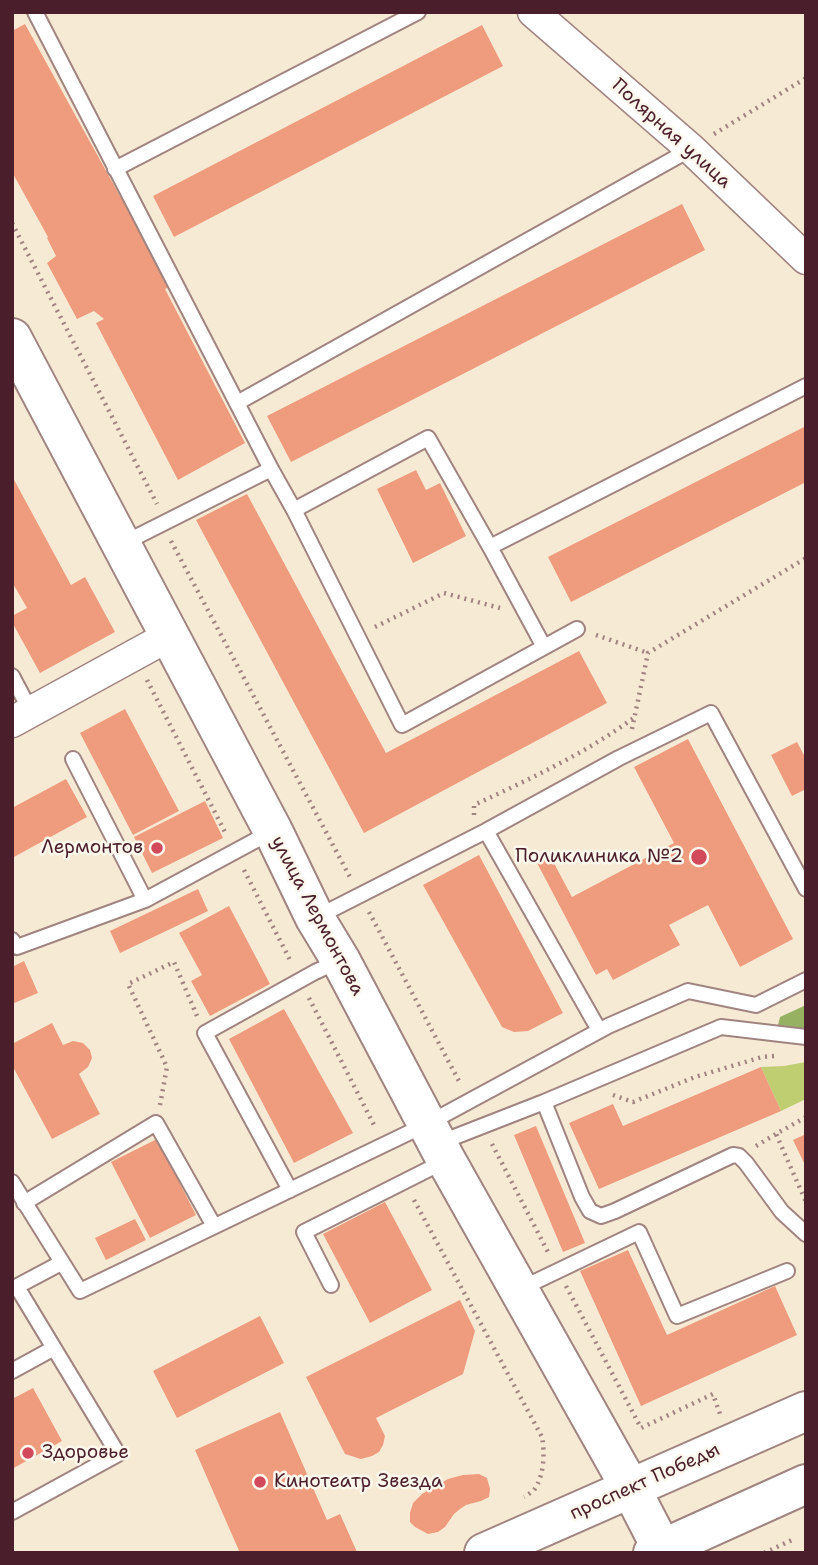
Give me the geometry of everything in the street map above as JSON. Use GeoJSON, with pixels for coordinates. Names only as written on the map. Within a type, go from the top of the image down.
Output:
{"type":"FeatureCollection","features":[{"type":"Feature","properties":{"kind":"main road","name":"улица Лермонтова"},"geometry":{"type":"LineString","coordinates":[[12,338],[121,544],[153,645],[273,831],[315,918],[341,961],[437,1143],[631,1489],[658,1551]]}},
{"type":"Feature","properties":{"kind":"main road","name":"проспект Победы"},"geometry":{"type":"LineString","coordinates":[[484,1553],[806,1411]]}},
{"type":"Feature","properties":{"kind":"main road"},"geometry":{"type":"LineString","coordinates":[[658,1551],[806,1484]]}},
{"type":"Feature","properties":{"kind":"street","name":"Полярная улица"},"geometry":{"type":"LineString","coordinates":[[533,12],[691,149],[806,259]]}},
{"type":"Feature","properties":{"kind":"street"},"geometry":{"type":"LineString","coordinates":[[22,717],[153,645]]}},
{"type":"Feature","properties":{"kind":"lane"},"geometry":{"type":"LineString","coordinates":[[34,12],[295,510],[402,725],[577,629]]}},
{"type":"Feature","properties":{"kind":"lane"},"geometry":{"type":"LineString","coordinates":[[116,169],[418,12]]}},
{"type":"Feature","properties":{"kind":"lane"},"geometry":{"type":"LineString","coordinates":[[237,403],[691,149]]}},
{"type":"Feature","properties":{"kind":"lane"},"geometry":{"type":"LineString","coordinates":[[490,547],[806,386]]}},
{"type":"Feature","properties":{"kind":"lane"},"geometry":{"type":"LineString","coordinates":[[295,510],[428,438],[544,647]]}},
{"type":"Feature","properties":{"kind":"lane"},"geometry":{"type":"LineString","coordinates":[[121,544],[271,468]]}},
{"type":"Feature","properties":{"kind":"lane"},"geometry":{"type":"LineString","coordinates":[[12,676],[22,717]]}},
{"type":"Feature","properties":{"kind":"lane"},"geometry":{"type":"LineString","coordinates":[[315,918],[710,713],[806,888]]}},
{"type":"Feature","properties":{"kind":"lane"},"geometry":{"type":"LineString","coordinates":[[73,759],[145,900]]}},
{"type":"Feature","properties":{"kind":"lane"},"geometry":{"type":"LineString","coordinates":[[12,940],[17,947],[145,900],[273,831]]}},
{"type":"Feature","properties":{"kind":"lane"},"geometry":{"type":"LineString","coordinates":[[480,834],[599,1030]]}},
{"type":"Feature","properties":{"kind":"lane"},"geometry":{"type":"LineString","coordinates":[[290,1190],[205,1033],[341,961]]}},
{"type":"Feature","properties":{"kind":"lane"},"geometry":{"type":"LineString","coordinates":[[331,1285],[304,1233],[404,1182],[469,1101],[599,1030],[688,991],[756,1006],[806,980]]}},
{"type":"Feature","properties":{"kind":"lane"},"geometry":{"type":"LineString","coordinates":[[12,1182],[80,1291],[384,1145],[437,1143],[544,1102],[721,1027],[806,1037]]}},
{"type":"Feature","properties":{"kind":"lane"},"geometry":{"type":"LineString","coordinates":[[544,1102],[590,1211],[601,1216],[615,1211],[733,1154],[746,1163],[782,1212],[806,1234]]}},
{"type":"Feature","properties":{"kind":"lane"},"geometry":{"type":"LineString","coordinates":[[24,1203],[156,1123],[214,1226]]}},
{"type":"Feature","properties":{"kind":"lane"},"geometry":{"type":"LineString","coordinates":[[519,1290],[639,1233],[677,1316],[787,1271]]}},
{"type":"Feature","properties":{"kind":"lane"},"geometry":{"type":"LineString","coordinates":[[12,1512],[118,1454],[15,1288],[61,1263]]}},
{"type":"Feature","properties":{"kind":"lane"},"geometry":{"type":"LineString","coordinates":[[12,1371],[54,1348]]}},
{"type":"Feature","properties":{"kind":"path"},"geometry":{"type":"LineString","coordinates":[[691,149],[806,78]]}},
{"type":"Feature","properties":{"kind":"path"},"geometry":{"type":"LineString","coordinates":[[12,223],[166,522],[169,537],[469,1101]]}},
{"type":"Feature","properties":{"kind":"path"},"geometry":{"type":"LineString","coordinates":[[627,754],[648,653],[806,558]]}},
{"type":"Feature","properties":{"kind":"path"},"geometry":{"type":"LineString","coordinates":[[357,635],[444,593],[527,615]]}},
{"type":"Feature","properties":{"kind":"path"},"geometry":{"type":"LineString","coordinates":[[577,629],[648,653]]}},
{"type":"Feature","properties":{"kind":"path"},"geometry":{"type":"LineString","coordinates":[[153,645],[145,676],[384,1145]]}},
{"type":"Feature","properties":{"kind":"path"},"geometry":{"type":"LineString","coordinates":[[480,834],[474,805],[611,734],[635,717]]}},
{"type":"Feature","properties":{"kind":"path"},"geometry":{"type":"LineString","coordinates":[[156,1123],[167,1067],[128,984],[174,962],[205,1033]]}},
{"type":"Feature","properties":{"kind":"path"},"geometry":{"type":"LineString","coordinates":[[609,1094],[633,1102],[695,1077],[762,1057],[784,1055]]}},
{"type":"Feature","properties":{"kind":"path"},"geometry":{"type":"LineString","coordinates":[[806,1116],[776,1134],[806,1202]]}},
{"type":"Feature","properties":{"kind":"path"},"geometry":{"type":"LineString","coordinates":[[482,1126],[641,1428],[713,1394],[721,1415]]}},
{"type":"Feature","properties":{"kind":"path"},"geometry":{"type":"LineString","coordinates":[[404,1182],[542,1437],[545,1451],[542,1471],[533,1492]]}},
{"type":"Feature","properties":{"kind":"path"},"geometry":{"type":"LineString","coordinates":[[764,1553],[792,1540]]}},
{"type":"Feature","properties":{"kind":"green space"},"geometry":{"type":"Polygon","coordinates":[[[806,1005],[806,1031],[781,1030],[778,1025],[780,1017],[806,1005]]]}},
{"type":"Feature","properties":{"kind":"green space"},"geometry":{"type":"Polygon","coordinates":[[[806,1062],[806,1099],[781,1111],[761,1067],[806,1062]]]}},
{"type":"Feature","properties":{"kind":"building"},"geometry":{"type":"Polygon","coordinates":[[[25,24],[121,198],[127,195],[173,285],[165,289],[245,443],[178,480],[96,323],[104,319],[94,311],[77,319],[47,263],[56,256],[48,237],[12,172],[12,31],[25,24]]]}},
{"type":"Feature","properties":{"kind":"building"},"geometry":{"type":"Polygon","coordinates":[[[482,25],[503,66],[174,237],[153,196],[482,25]]]}},
{"type":"Feature","properties":{"kind":"building"},"geometry":{"type":"Polygon","coordinates":[[[682,204],[705,250],[291,462],[267,416],[682,204]]]}},
{"type":"Feature","properties":{"kind":"building"},"geometry":{"type":"Polygon","coordinates":[[[806,426],[806,482],[571,602],[548,557],[806,426]]]}},
{"type":"Feature","properties":{"kind":"building"},"geometry":{"type":"Polygon","coordinates":[[[416,470],[426,490],[440,483],[466,536],[413,563],[377,489],[416,470]]]}},
{"type":"Feature","properties":{"kind":"building"},"geometry":{"type":"Polygon","coordinates":[[[12,476],[71,585],[85,577],[115,632],[40,673],[12,622],[12,616],[27,608],[12,582],[12,476]]]}},
{"type":"Feature","properties":{"kind":"building"},"geometry":{"type":"Polygon","coordinates":[[[247,494],[386,753],[579,651],[607,703],[364,833],[196,520],[247,494]]]}},
{"type":"Feature","properties":{"kind":"building"},"geometry":{"type":"Polygon","coordinates":[[[125,709],[179,811],[133,835],[80,733],[125,709]]]}},
{"type":"Feature","properties":{"kind":"building","name":"Поликлиника №2"},"geometry":{"type":"Polygon","coordinates":[[[688,739],[793,939],[740,967],[708,905],[669,925],[680,945],[613,980],[607,969],[596,975],[536,861],[549,854],[572,897],[674,843],[634,767],[688,739]]]}},
{"type":"Feature","properties":{"kind":"building"},"geometry":{"type":"Polygon","coordinates":[[[797,742],[806,759],[806,789],[792,796],[771,755],[797,742]]]}},
{"type":"Feature","properties":{"kind":"building"},"geometry":{"type":"Polygon","coordinates":[[[66,779],[87,817],[12,858],[12,808],[66,779]]]}},
{"type":"Feature","properties":{"kind":"building"},"geometry":{"type":"Polygon","coordinates":[[[205,801],[223,838],[152,873],[134,837],[205,801]]]}},
{"type":"Feature","properties":{"kind":"building"},"geometry":{"type":"Polygon","coordinates":[[[479,855],[563,1013],[528,1031],[514,1032],[502,1027],[423,885],[479,855]]]}},
{"type":"Feature","properties":{"kind":"building"},"geometry":{"type":"Polygon","coordinates":[[[198,889],[208,911],[120,953],[110,931],[198,889]]]}},
{"type":"Feature","properties":{"kind":"building"},"geometry":{"type":"Polygon","coordinates":[[[229,906],[270,984],[210,1016],[191,981],[202,975],[179,933],[229,906]]]}},
{"type":"Feature","properties":{"kind":"building"},"geometry":{"type":"Polygon","coordinates":[[[24,961],[38,993],[12,1004],[12,967],[24,961]]]}},
{"type":"Feature","properties":{"kind":"building"},"geometry":{"type":"Polygon","coordinates":[[[284,1009],[353,1133],[294,1163],[229,1039],[284,1009]]]}},
{"type":"Feature","properties":{"kind":"building"},"geometry":{"type":"Polygon","coordinates":[[[52,1023],[63,1045],[73,1041],[83,1043],[90,1050],[92,1058],[88,1067],[79,1074],[100,1114],[52,1139],[12,1065],[12,1044],[52,1023]]]}},
{"type":"Feature","properties":{"kind":"building"},"geometry":{"type":"Polygon","coordinates":[[[761,1067],[781,1111],[599,1189],[569,1123],[613,1104],[623,1126],[761,1067]]]}},
{"type":"Feature","properties":{"kind":"building"},"geometry":{"type":"Polygon","coordinates":[[[536,1126],[585,1243],[563,1252],[514,1135],[536,1126]]]}},
{"type":"Feature","properties":{"kind":"building"},"geometry":{"type":"Polygon","coordinates":[[[806,1134],[806,1167],[793,1140],[806,1134]]]}},
{"type":"Feature","properties":{"kind":"building"},"geometry":{"type":"Polygon","coordinates":[[[157,1139],[196,1215],[150,1238],[111,1162],[157,1139]]]}},
{"type":"Feature","properties":{"kind":"building"},"geometry":{"type":"Polygon","coordinates":[[[385,1202],[432,1290],[370,1323],[323,1234],[385,1202]]]}},
{"type":"Feature","properties":{"kind":"building"},"geometry":{"type":"Polygon","coordinates":[[[135,1219],[146,1240],[106,1260],[95,1238],[135,1219]]]}},
{"type":"Feature","properties":{"kind":"building"},"geometry":{"type":"Polygon","coordinates":[[[628,1250],[667,1335],[775,1286],[797,1335],[641,1406],[580,1271],[628,1250]]]}},
{"type":"Feature","properties":{"kind":"building"},"geometry":{"type":"Polygon","coordinates":[[[460,1300],[475,1331],[463,1374],[376,1418],[385,1436],[379,1452],[361,1459],[345,1454],[306,1377],[460,1300]]]}},
{"type":"Feature","properties":{"kind":"building"},"geometry":{"type":"Polygon","coordinates":[[[260,1316],[284,1363],[177,1418],[153,1371],[260,1316]]]}},
{"type":"Feature","properties":{"kind":"building"},"geometry":{"type":"Polygon","coordinates":[[[33,1388],[62,1441],[12,1469],[12,1399],[33,1388]]]}},
{"type":"Feature","properties":{"kind":"building","name":"Кинотеатр Звезда"},"geometry":{"type":"Polygon","coordinates":[[[280,1412],[327,1520],[340,1514],[357,1552],[240,1553],[195,1450],[280,1412]]]}},
{"type":"Feature","properties":{"kind":"building"},"geometry":{"type":"Polygon","coordinates":[[[479,1474],[487,1478],[489,1497],[460,1509],[438,1532],[428,1534],[410,1522],[413,1503],[422,1494],[448,1479],[479,1474]]]}},
{"type":"Feature","properties":{"kind":"place","name":"Лермонтов"},"geometry":{"type":"Point","coordinates":[157,848]}},
{"type":"Feature","properties":{"kind":"place","name":"Поликлиника №2"},"geometry":{"type":"Point","coordinates":[699,857]}},
{"type":"Feature","properties":{"kind":"place","name":"Здоровье"},"geometry":{"type":"Point","coordinates":[28,1453]}},
{"type":"Feature","properties":{"kind":"place","name":"Кинотеатр Звезда"},"geometry":{"type":"Point","coordinates":[260,1482]}}]}
